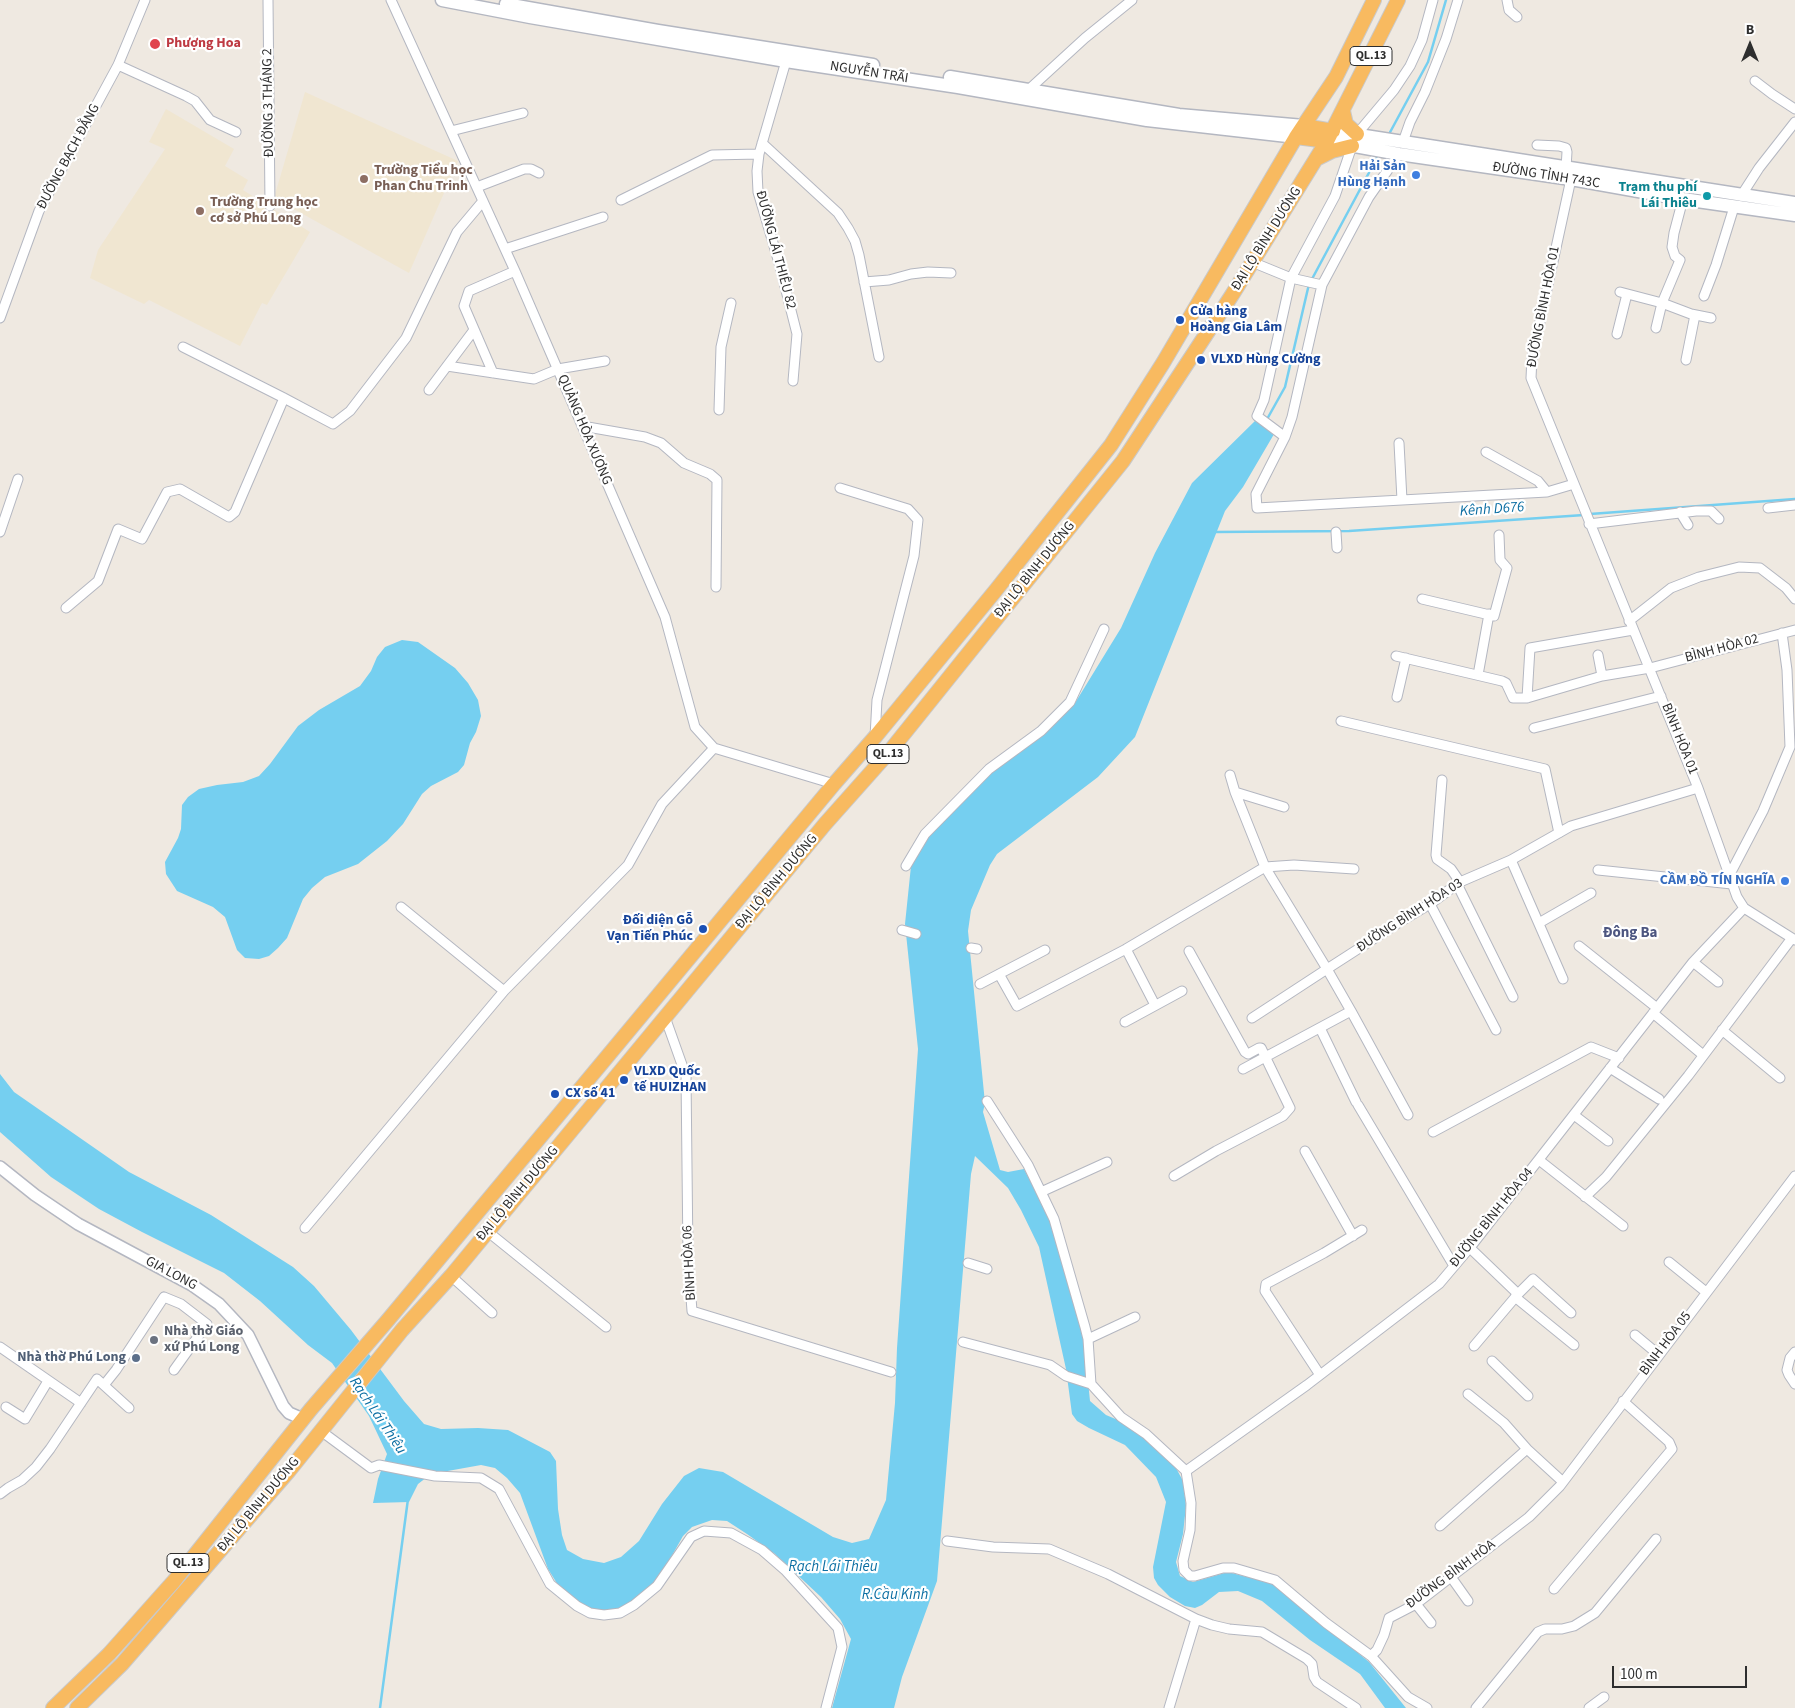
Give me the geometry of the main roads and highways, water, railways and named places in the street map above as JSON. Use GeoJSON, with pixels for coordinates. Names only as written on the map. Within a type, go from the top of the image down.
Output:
{"type":"FeatureCollection","features":[{"type":"Feature","properties":{"kind":"highway","name":"ĐẠI LỘ BÌNH DƯƠNG"},"geometry":{"type":"LineString","coordinates":[[53,1708],[109,1654],[174,1581],[307,1414],[388,1320],[875,737],[996,590],[1111,445],[1163,363],[1300,132],[1336,77],[1374,0]]}},
{"type":"Feature","properties":{"kind":"highway","name":"ĐẠI LỘ BÌNH DƯƠNG"},"geometry":{"type":"LineString","coordinates":[[77,1708],[122,1664],[282,1479],[402,1330],[451,1276],[825,824],[890,751],[1123,461],[1252,262],[1330,136],[1398,0]]}},
{"type":"Feature","properties":{"kind":"highway"},"geometry":{"type":"LineString","coordinates":[[1316,159],[1354,140],[1346,124],[1343,111]]}},
{"type":"Feature","properties":{"kind":"highway"},"geometry":{"type":"LineString","coordinates":[[1300,132],[1330,136]]}},
{"type":"Feature","properties":{"kind":"highway"},"geometry":{"type":"LineString","coordinates":[[875,737],[890,751]]}},
{"type":"Feature","properties":{"kind":"highway"},"geometry":{"type":"LineString","coordinates":[[632,1026],[648,1038]]}},
{"type":"Feature","properties":{"kind":"highway"},"geometry":{"type":"LineString","coordinates":[[516,1165],[533,1177]]}},
{"type":"Feature","properties":{"kind":"main road","name":"NGUYỄN TRÃI"},"geometry":{"type":"LineString","coordinates":[[442,0],[1024,94],[1300,132]]}},
{"type":"Feature","properties":{"kind":"main road","name":"NGUYỄN TRÃI"},"geometry":{"type":"LineString","coordinates":[[486,0],[538,5],[594,24],[786,61],[858,67]]}},
{"type":"Feature","properties":{"kind":"main road","name":"ĐƯỜNG TỈNH 743C"},"geometry":{"type":"LineString","coordinates":[[1330,136],[1570,172],[1737,201],[1795,215]]}},
{"type":"Feature","properties":{"kind":"main road","name":"ĐƯỜNG TỈNH 743C"},"geometry":{"type":"LineString","coordinates":[[1570,172],[1683,199],[1795,203]]}},
{"type":"Feature","properties":{"kind":"water"},"geometry":{"type":"Polygon","coordinates":[[[1258,418],[1277,429],[1243,487],[1225,511],[1135,737],[1098,777],[997,854],[990,865],[971,910],[968,931],[985,1103],[983,1112],[1000,1170],[1008,1172],[1024,1169],[1051,1220],[1084,1341],[1090,1401],[1106,1415],[1125,1423],[1152,1444],[1176,1468],[1183,1481],[1186,1506],[1183,1534],[1176,1562],[1180,1576],[1193,1582],[1228,1572],[1274,1584],[1369,1662],[1406,1708],[1385,1708],[1360,1674],[1310,1640],[1262,1601],[1238,1591],[1219,1592],[1195,1608],[1185,1606],[1170,1597],[1158,1585],[1154,1578],[1153,1567],[1166,1502],[1156,1477],[1125,1445],[1077,1421],[1072,1414],[1066,1369],[1039,1247],[1008,1188],[975,1156],[971,1174],[937,1581],[902,1677],[894,1708],[832,1708],[851,1639],[840,1619],[821,1597],[775,1554],[747,1534],[727,1521],[712,1520],[692,1527],[683,1536],[657,1582],[617,1613],[601,1614],[563,1593],[548,1569],[520,1493],[495,1468],[481,1465],[431,1474],[418,1484],[409,1502],[373,1503],[378,1479],[387,1454],[369,1416],[332,1363],[308,1345],[260,1301],[224,1273],[99,1209],[51,1177],[0,1132],[0,1074],[14,1092],[129,1172],[211,1215],[293,1267],[314,1286],[351,1330],[404,1401],[424,1424],[441,1429],[478,1428],[508,1430],[550,1452],[556,1461],[558,1509],[562,1535],[567,1550],[583,1559],[604,1563],[621,1557],[639,1541],[662,1504],[684,1476],[699,1468],[723,1472],[833,1537],[852,1543],[869,1539],[886,1500],[895,1403],[897,1348],[918,1049],[905,924],[911,866],[928,837],[993,770],[1045,733],[1075,703],[1121,628],[1155,553],[1192,483],[1258,418]]]}},
{"type":"Feature","properties":{"kind":"water"},"geometry":{"type":"Polygon","coordinates":[[[402,640],[418,642],[455,668],[468,683],[478,700],[481,716],[470,743],[464,765],[458,772],[431,786],[422,794],[403,824],[387,841],[358,864],[325,877],[312,888],[303,899],[287,938],[269,956],[259,959],[245,958],[237,950],[225,917],[213,907],[177,891],[166,874],[165,862],[181,829],[182,805],[188,797],[199,789],[243,782],[259,776],[298,726],[319,710],[360,686],[385,647],[402,640]]]}},
{"type":"Feature","properties":{"kind":"waterway"},"geometry":{"type":"LineString","coordinates":[[1388,136],[1428,62],[1446,0]]}},
{"type":"Feature","properties":{"kind":"waterway"},"geometry":{"type":"LineString","coordinates":[[1312,279],[1379,154]]}},
{"type":"Feature","properties":{"kind":"waterway"},"geometry":{"type":"LineString","coordinates":[[1266,421],[1285,387],[1309,284]]}},
{"type":"Feature","properties":{"kind":"waterway","name":"Kênh D676"},"geometry":{"type":"LineString","coordinates":[[1590,514],[1795,499]]}},
{"type":"Feature","properties":{"kind":"waterway","name":"Kênh D676"},"geometry":{"type":"LineString","coordinates":[[1215,532],[1349,531],[1584,515]]}},
{"type":"Feature","properties":{"kind":"waterway"},"geometry":{"type":"LineString","coordinates":[[380,1708],[408,1499]]}},
{"type":"Feature","properties":{"kind":"place","name":"Phượng Hoa"},"geometry":{"type":"Point","coordinates":[155,44]}},
{"type":"Feature","properties":{"kind":"place","name":"Hải Sản Hùng Hạnh"},"geometry":{"type":"Point","coordinates":[1416,175]}},
{"type":"Feature","properties":{"kind":"place","name":"Trường Tiểu học Phan Chu Trinh"},"geometry":{"type":"Point","coordinates":[364,179]}},
{"type":"Feature","properties":{"kind":"place","name":"Trạm thu phí Lái Thiêu"},"geometry":{"type":"Point","coordinates":[1707,196]}},
{"type":"Feature","properties":{"kind":"place","name":"Trường Trung học cơ sở Phú Long"},"geometry":{"type":"Point","coordinates":[200,211]}},
{"type":"Feature","properties":{"kind":"place","name":"Cửa hàng Hoàng Gia Lâm"},"geometry":{"type":"Point","coordinates":[1180,320]}},
{"type":"Feature","properties":{"kind":"place","name":"VLXD Hùng Cường"},"geometry":{"type":"Point","coordinates":[1201,360]}},
{"type":"Feature","properties":{"kind":"place","name":"CẦM ĐỒ TÍN NGHĨA"},"geometry":{"type":"Point","coordinates":[1785,881]}},
{"type":"Feature","properties":{"kind":"place","name":"Đối diện Gỗ Vạn Tiến Phúc"},"geometry":{"type":"Point","coordinates":[703,929]}},
{"type":"Feature","properties":{"kind":"place","name":"VLXD Quốc tế HUIZHAN"},"geometry":{"type":"Point","coordinates":[624,1080]}},
{"type":"Feature","properties":{"kind":"place","name":"CX số 41"},"geometry":{"type":"Point","coordinates":[555,1094]}},
{"type":"Feature","properties":{"kind":"place","name":"Nhà thờ Giáo xứ Phú Long"},"geometry":{"type":"Point","coordinates":[154,1340]}},
{"type":"Feature","properties":{"kind":"place","name":"Nhà thờ Phú Long"},"geometry":{"type":"Point","coordinates":[136,1358]}},
{"type":"Feature","properties":{"kind":"district","name":"Đông Ba"},"geometry":{"type":"Point","coordinates":[1630,934]}},
{"type":"Feature","properties":{"kind":"water label","name":"Rạch Lái Thiêu"},"geometry":{"type":"Point","coordinates":[377,1416]}},
{"type":"Feature","properties":{"kind":"water label","name":"Rạch Lái Thiêu"},"geometry":{"type":"Point","coordinates":[833,1568]}},
{"type":"Feature","properties":{"kind":"water label","name":"R.Cầu Kinh"},"geometry":{"type":"Point","coordinates":[895,1596]}}]}
